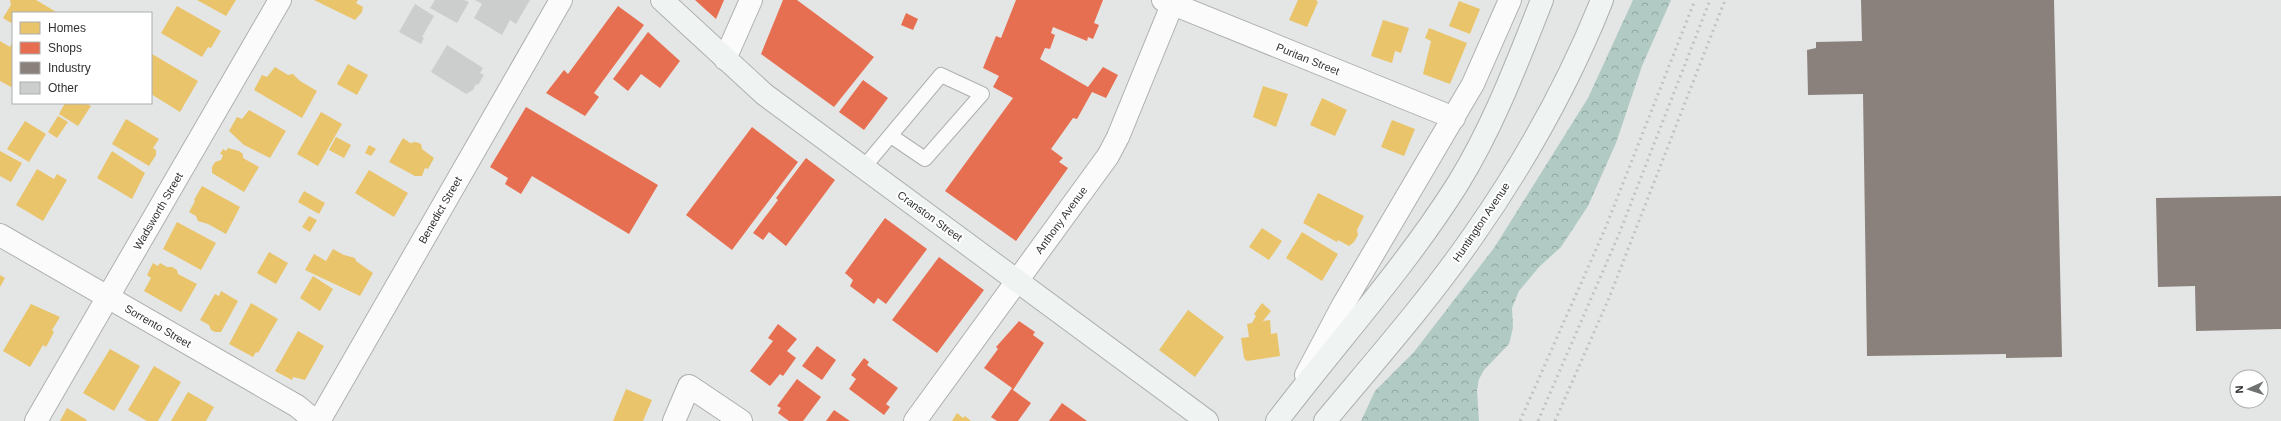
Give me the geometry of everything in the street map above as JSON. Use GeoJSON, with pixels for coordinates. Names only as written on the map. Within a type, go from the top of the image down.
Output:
{"type":"FeatureCollection","features":[{"type":"Feature","properties":{"kind":"main road","name":"Cranston Street"},"geometry":{"type":"LineString","coordinates":[[662,0],[764,94],[1207,421]]}},
{"type":"Feature","properties":{"kind":"main road"},"geometry":{"type":"LineString","coordinates":[[1277,421],[1387,285],[1457,184],[1499,105],[1542,0]]}},
{"type":"Feature","properties":{"kind":"main road","name":"Huntington Avenue"},"geometry":{"type":"LineString","coordinates":[[1325,421],[1441,278],[1486,217],[1547,114],[1580,52],[1602,0]]}},
{"type":"Feature","properties":{"kind":"main road"},"geometry":{"type":"LineString","coordinates":[[1337,421],[1346,396]]}},
{"type":"Feature","properties":{"kind":"street","name":"Wadsworth Street"},"geometry":{"type":"LineString","coordinates":[[36,421],[280,0]]}},
{"type":"Feature","properties":{"kind":"street","name":"Benedict Street"},"geometry":{"type":"LineString","coordinates":[[319,421],[561,0]]}},
{"type":"Feature","properties":{"kind":"street"},"geometry":{"type":"LineString","coordinates":[[725,59],[751,0]]}},
{"type":"Feature","properties":{"kind":"street"},"geometry":{"type":"LineString","coordinates":[[1291,403],[1350,294],[1454,118],[1482,67],[1510,0]]}},
{"type":"Feature","properties":{"kind":"street","name":"Puritan Street"},"geometry":{"type":"LineString","coordinates":[[1170,1],[1454,118]]}},
{"type":"Feature","properties":{"kind":"street","name":"Anthony Avenue"},"geometry":{"type":"LineString","coordinates":[[915,421],[1113,147],[1170,1]]}},
{"type":"Feature","properties":{"kind":"street","name":"Sorrento Street"},"geometry":{"type":"LineString","coordinates":[[0,235],[297,406],[315,421]]}},
{"type":"Feature","properties":{"kind":"street"},"geometry":{"type":"LineString","coordinates":[[674,421],[689,386],[741,421]]}},
{"type":"Feature","properties":{"kind":"lane"},"geometry":{"type":"LineString","coordinates":[[864,167],[941,75],[982,94],[925,158],[891,136]]}},
{"type":"Feature","properties":{"kind":"green space"},"geometry":{"type":"Polygon","coordinates":[[[1633,0],[1671,0],[1642,66],[1616,143],[1588,206],[1561,247],[1539,267],[1519,291],[1512,308],[1513,328],[1509,344],[1484,370],[1479,379],[1477,390],[1479,421],[1361,421],[1375,391],[1414,352],[1494,248],[1588,98],[1633,0]]]}},
{"type":"Feature","properties":{"kind":"building: Homes"},"geometry":{"type":"Polygon","coordinates":[[[10,0],[36,0],[56,12],[12,12],[12,23],[3,18],[11,5],[10,0]]]}},
{"type":"Feature","properties":{"kind":"building: Homes"},"geometry":{"type":"Polygon","coordinates":[[[197,0],[236,0],[226,16],[197,0]]]}},
{"type":"Feature","properties":{"kind":"building: Homes"},"geometry":{"type":"Polygon","coordinates":[[[314,0],[358,0],[356,3],[363,7],[362,12],[355,20],[314,0]]]}},
{"type":"Feature","properties":{"kind":"building: Homes"},"geometry":{"type":"Polygon","coordinates":[[[1298,0],[1316,0],[1318,2],[1307,27],[1289,20],[1298,0]]]}},
{"type":"Feature","properties":{"kind":"building: Homes"},"geometry":{"type":"Polygon","coordinates":[[[1459,1],[1480,9],[1470,34],[1449,26],[1459,1]]]}},
{"type":"Feature","properties":{"kind":"building: Homes"},"geometry":{"type":"Polygon","coordinates":[[[177,6],[221,31],[211,48],[208,47],[202,57],[161,33],[177,6]]]}},
{"type":"Feature","properties":{"kind":"building: Homes"},"geometry":{"type":"Polygon","coordinates":[[[1383,20],[1409,28],[1401,53],[1395,51],[1392,63],[1371,56],[1383,20]]]}},
{"type":"Feature","properties":{"kind":"building: Homes"},"geometry":{"type":"Polygon","coordinates":[[[1429,28],[1467,43],[1450,84],[1423,74],[1431,41],[1425,38],[1429,28]]]}},
{"type":"Feature","properties":{"kind":"building: Homes"},"geometry":{"type":"Polygon","coordinates":[[[0,41],[10,47],[12,43],[12,86],[11,87],[0,81],[0,41]]]}},
{"type":"Feature","properties":{"kind":"building: Homes"},"geometry":{"type":"Polygon","coordinates":[[[152,54],[198,81],[180,112],[152,95],[152,54]]]}},
{"type":"Feature","properties":{"kind":"building: Homes"},"geometry":{"type":"Polygon","coordinates":[[[348,64],[368,75],[357,95],[337,84],[348,64]]]}},
{"type":"Feature","properties":{"kind":"building: Homes"},"geometry":{"type":"Polygon","coordinates":[[[275,67],[288,75],[293,74],[300,81],[317,91],[302,118],[254,90],[262,75],[267,77],[275,67]]]}},
{"type":"Feature","properties":{"kind":"building: Homes"},"geometry":{"type":"Polygon","coordinates":[[[1263,86],[1288,94],[1276,127],[1253,117],[1263,86]]]}},
{"type":"Feature","properties":{"kind":"building: Homes"},"geometry":{"type":"Polygon","coordinates":[[[1322,98],[1347,110],[1335,136],[1310,125],[1322,98]]]}},
{"type":"Feature","properties":{"kind":"building: Homes"},"geometry":{"type":"Polygon","coordinates":[[[64,104],[88,104],[91,106],[78,126],[59,114],[64,104]]]}},
{"type":"Feature","properties":{"kind":"building: Homes"},"geometry":{"type":"Polygon","coordinates":[[[249,110],[286,131],[270,158],[244,145],[229,131],[237,117],[242,119],[249,110]]]}},
{"type":"Feature","properties":{"kind":"building: Homes"},"geometry":{"type":"Polygon","coordinates":[[[321,112],[342,124],[318,166],[297,154],[321,112]]]}},
{"type":"Feature","properties":{"kind":"building: Homes"},"geometry":{"type":"Polygon","coordinates":[[[58,116],[68,122],[57,138],[48,132],[58,116]]]}},
{"type":"Feature","properties":{"kind":"building: Homes"},"geometry":{"type":"Polygon","coordinates":[[[126,119],[159,139],[153,148],[156,150],[156,155],[149,166],[112,144],[126,119]]]}},
{"type":"Feature","properties":{"kind":"building: Homes"},"geometry":{"type":"Polygon","coordinates":[[[1392,120],[1415,129],[1404,156],[1381,147],[1392,120]]]}},
{"type":"Feature","properties":{"kind":"building: Homes"},"geometry":{"type":"Polygon","coordinates":[[[25,121],[46,134],[29,162],[7,149],[25,121]]]}},
{"type":"Feature","properties":{"kind":"building: Homes"},"geometry":{"type":"Polygon","coordinates":[[[336,137],[351,145],[344,158],[329,150],[336,137]]]}},
{"type":"Feature","properties":{"kind":"building: Homes"},"geometry":{"type":"Polygon","coordinates":[[[403,138],[410,143],[416,142],[421,144],[422,149],[434,158],[428,169],[425,168],[422,176],[415,176],[389,162],[403,138]]]}},
{"type":"Feature","properties":{"kind":"building: Homes"},"geometry":{"type":"Polygon","coordinates":[[[369,145],[376,149],[371,156],[365,153],[369,145]]]}},
{"type":"Feature","properties":{"kind":"building: Homes"},"geometry":{"type":"Polygon","coordinates":[[[228,148],[239,151],[243,154],[243,158],[259,167],[244,192],[212,173],[212,167],[215,162],[221,160],[223,155],[220,154],[223,149],[226,151],[228,148]]]}},
{"type":"Feature","properties":{"kind":"building: Homes"},"geometry":{"type":"Polygon","coordinates":[[[0,151],[22,163],[11,182],[0,176],[0,151]]]}},
{"type":"Feature","properties":{"kind":"building: Homes"},"geometry":{"type":"Polygon","coordinates":[[[112,151],[145,173],[132,199],[97,178],[112,151]]]}},
{"type":"Feature","properties":{"kind":"building: Homes"},"geometry":{"type":"Polygon","coordinates":[[[37,169],[54,179],[57,174],[67,180],[43,221],[16,205],[37,169]]]}},
{"type":"Feature","properties":{"kind":"building: Homes"},"geometry":{"type":"Polygon","coordinates":[[[369,170],[408,193],[394,217],[355,193],[369,170]]]}},
{"type":"Feature","properties":{"kind":"building: Homes"},"geometry":{"type":"Polygon","coordinates":[[[202,186],[240,207],[226,234],[208,224],[198,221],[196,216],[189,212],[202,186]]]}},
{"type":"Feature","properties":{"kind":"building: Homes"},"geometry":{"type":"Polygon","coordinates":[[[304,191],[325,203],[319,214],[298,202],[304,191]]]}},
{"type":"Feature","properties":{"kind":"building: Homes"},"geometry":{"type":"Polygon","coordinates":[[[1318,193],[1364,216],[1357,230],[1358,235],[1354,242],[1349,246],[1338,240],[1337,242],[1303,223],[1318,193]]]}},
{"type":"Feature","properties":{"kind":"building: Homes"},"geometry":{"type":"Polygon","coordinates":[[[309,216],[317,220],[310,232],[302,227],[309,216]]]}},
{"type":"Feature","properties":{"kind":"building: Homes"},"geometry":{"type":"Polygon","coordinates":[[[177,222],[216,243],[201,270],[163,249],[177,222]]]}},
{"type":"Feature","properties":{"kind":"building: Homes"},"geometry":{"type":"Polygon","coordinates":[[[1262,228],[1282,241],[1269,260],[1249,247],[1262,228]]]}},
{"type":"Feature","properties":{"kind":"building: Homes"},"geometry":{"type":"Polygon","coordinates":[[[1302,232],[1338,254],[1322,281],[1286,258],[1302,232]]]}},
{"type":"Feature","properties":{"kind":"building: Homes"},"geometry":{"type":"Polygon","coordinates":[[[333,249],[344,255],[355,258],[356,261],[373,273],[360,296],[305,270],[314,254],[326,261],[333,249]]]}},
{"type":"Feature","properties":{"kind":"building: Homes"},"geometry":{"type":"Polygon","coordinates":[[[269,252],[288,263],[276,284],[257,273],[269,252]]]}},
{"type":"Feature","properties":{"kind":"building: Homes"},"geometry":{"type":"Polygon","coordinates":[[[153,263],[158,266],[160,263],[167,267],[172,267],[177,270],[178,274],[197,284],[181,312],[144,291],[151,278],[147,275],[153,263]]]}},
{"type":"Feature","properties":{"kind":"building: Homes"},"geometry":{"type":"Polygon","coordinates":[[[0,275],[5,278],[0,287],[0,275]]]}},
{"type":"Feature","properties":{"kind":"building: Homes"},"geometry":{"type":"Polygon","coordinates":[[[313,276],[333,289],[320,311],[300,298],[313,276]]]}},
{"type":"Feature","properties":{"kind":"building: Homes"},"geometry":{"type":"Polygon","coordinates":[[[221,291],[238,301],[221,332],[215,332],[211,330],[209,325],[200,320],[215,294],[219,296],[221,291]]]}},
{"type":"Feature","properties":{"kind":"building: Homes"},"geometry":{"type":"Polygon","coordinates":[[[251,303],[278,319],[258,353],[256,352],[253,357],[229,344],[251,303]]]}},
{"type":"Feature","properties":{"kind":"building: Homes"},"geometry":{"type":"Polygon","coordinates":[[[1262,303],[1271,311],[1263,321],[1270,320],[1271,334],[1277,333],[1280,356],[1247,361],[1244,358],[1241,338],[1249,337],[1247,324],[1252,323],[1256,316],[1254,314],[1262,303]]]}},
{"type":"Feature","properties":{"kind":"building: Homes"},"geometry":{"type":"Polygon","coordinates":[[[31,304],[60,317],[52,330],[54,332],[46,347],[43,345],[30,367],[3,351],[31,304]]]}},
{"type":"Feature","properties":{"kind":"building: Homes"},"geometry":{"type":"Polygon","coordinates":[[[1188,310],[1224,337],[1195,377],[1159,350],[1188,310]]]}},
{"type":"Feature","properties":{"kind":"building: Homes"},"geometry":{"type":"Polygon","coordinates":[[[298,331],[324,346],[305,380],[293,377],[292,380],[275,371],[298,331]]]}},
{"type":"Feature","properties":{"kind":"building: Homes"},"geometry":{"type":"Polygon","coordinates":[[[110,349],[140,366],[114,411],[83,393],[110,349]]]}},
{"type":"Feature","properties":{"kind":"building: Homes"},"geometry":{"type":"Polygon","coordinates":[[[154,366],[181,382],[158,421],[147,421],[128,410],[154,366]]]}},
{"type":"Feature","properties":{"kind":"building: Homes"},"geometry":{"type":"Polygon","coordinates":[[[626,389],[652,400],[643,421],[613,421],[626,389]]]}},
{"type":"Feature","properties":{"kind":"building: Homes"},"geometry":{"type":"Polygon","coordinates":[[[188,392],[214,407],[206,421],[171,421],[188,392]]]}},
{"type":"Feature","properties":{"kind":"building: Homes"},"geometry":{"type":"Polygon","coordinates":[[[67,408],[87,420],[60,421],[67,408]]]}},
{"type":"Feature","properties":{"kind":"building: Homes"},"geometry":{"type":"Polygon","coordinates":[[[957,413],[963,418],[965,416],[971,421],[952,421],[957,413]]]}},
{"type":"Feature","properties":{"kind":"building: Shops"},"geometry":{"type":"Polygon","coordinates":[[[695,0],[724,0],[716,19],[695,0]]]}},
{"type":"Feature","properties":{"kind":"building: Shops"},"geometry":{"type":"Polygon","coordinates":[[[783,0],[797,0],[874,57],[834,107],[761,54],[783,0]]]}},
{"type":"Feature","properties":{"kind":"building: Shops"},"geometry":{"type":"Polygon","coordinates":[[[1016,0],[1103,0],[1094,23],[1099,25],[1093,39],[1088,37],[1087,41],[1053,27],[1051,33],[1055,35],[1050,49],[1045,48],[1040,59],[1088,87],[1103,67],[1118,75],[1106,98],[1092,92],[1077,119],[1073,118],[1051,149],[1063,158],[1059,162],[1068,168],[1016,241],[945,191],[1013,98],[993,87],[999,76],[983,68],[996,36],[1001,38],[1016,0]]]}},
{"type":"Feature","properties":{"kind":"building: Shops"},"geometry":{"type":"Polygon","coordinates":[[[618,6],[644,25],[594,93],[599,97],[585,116],[546,93],[564,70],[568,74],[618,6]]]}},
{"type":"Feature","properties":{"kind":"building: Shops"},"geometry":{"type":"Polygon","coordinates":[[[906,13],[918,19],[913,30],[901,25],[906,13]]]}},
{"type":"Feature","properties":{"kind":"building: Shops"},"geometry":{"type":"Polygon","coordinates":[[[648,32],[680,61],[660,88],[641,74],[628,91],[613,79],[648,32]]]}},
{"type":"Feature","properties":{"kind":"building: Shops"},"geometry":{"type":"Polygon","coordinates":[[[863,80],[888,98],[864,130],[839,112],[863,80]]]}},
{"type":"Feature","properties":{"kind":"building: Shops"},"geometry":{"type":"Polygon","coordinates":[[[526,107],[658,185],[629,234],[532,176],[521,194],[505,184],[508,178],[490,167],[526,107]]]}},
{"type":"Feature","properties":{"kind":"building: Shops"},"geometry":{"type":"Polygon","coordinates":[[[752,127],[798,162],[732,250],[686,215],[752,127]]]}},
{"type":"Feature","properties":{"kind":"building: Shops"},"geometry":{"type":"Polygon","coordinates":[[[806,158],[835,180],[786,246],[769,232],[763,240],[753,233],[778,200],[776,198],[806,158]]]}},
{"type":"Feature","properties":{"kind":"building: Shops"},"geometry":{"type":"Polygon","coordinates":[[[885,218],[927,249],[886,304],[878,298],[874,304],[850,286],[853,280],[845,273],[885,218]]]}},
{"type":"Feature","properties":{"kind":"building: Shops"},"geometry":{"type":"Polygon","coordinates":[[[939,257],[984,290],[937,353],[892,320],[939,257]]]}},
{"type":"Feature","properties":{"kind":"building: Shops"},"geometry":{"type":"Polygon","coordinates":[[[1019,321],[1035,332],[1033,335],[1044,343],[1013,390],[1031,403],[1018,421],[997,421],[991,417],[1012,388],[984,368],[998,349],[996,347],[1019,321]]]}},
{"type":"Feature","properties":{"kind":"building: Shops"},"geometry":{"type":"Polygon","coordinates":[[[778,324],[797,339],[787,351],[796,358],[783,376],[780,374],[770,386],[750,371],[773,341],[768,338],[778,324]]]}},
{"type":"Feature","properties":{"kind":"building: Shops"},"geometry":{"type":"Polygon","coordinates":[[[817,346],[836,360],[822,380],[802,366],[817,346]]]}},
{"type":"Feature","properties":{"kind":"building: Shops"},"geometry":{"type":"Polygon","coordinates":[[[864,358],[869,362],[867,365],[898,388],[886,404],[890,407],[884,415],[849,389],[856,379],[851,375],[864,358]]]}},
{"type":"Feature","properties":{"kind":"building: Shops"},"geometry":{"type":"Polygon","coordinates":[[[797,379],[821,397],[803,421],[789,421],[778,413],[781,408],[777,406],[797,379]]]}},
{"type":"Feature","properties":{"kind":"building: Shops"},"geometry":{"type":"Polygon","coordinates":[[[1062,403],[1087,421],[1049,421],[1062,403]]]}},
{"type":"Feature","properties":{"kind":"building: Shops"},"geometry":{"type":"Polygon","coordinates":[[[834,410],[850,421],[826,421],[834,410]]]}},
{"type":"Feature","properties":{"kind":"building: Industry"},"geometry":{"type":"Polygon","coordinates":[[[1861,0],[2054,0],[2062,357],[2006,358],[2006,354],[1867,356],[1863,94],[1808,95],[1807,50],[1816,48],[1816,42],[1862,41],[1861,0]]]}},
{"type":"Feature","properties":{"kind":"building: Industry"},"geometry":{"type":"Polygon","coordinates":[[[2281,196],[2281,329],[2196,331],[2195,286],[2158,287],[2156,198],[2281,196]]]}},
{"type":"Feature","properties":{"kind":"building: Other"},"geometry":{"type":"Polygon","coordinates":[[[435,0],[464,0],[469,2],[457,23],[430,8],[435,0]]]}},
{"type":"Feature","properties":{"kind":"building: Other"},"geometry":{"type":"Polygon","coordinates":[[[475,0],[530,0],[516,24],[510,20],[502,35],[474,18],[482,4],[475,0]]]}},
{"type":"Feature","properties":{"kind":"building: Other"},"geometry":{"type":"Polygon","coordinates":[[[415,4],[434,16],[422,37],[424,38],[421,44],[399,32],[415,4]]]}},
{"type":"Feature","properties":{"kind":"building: Other"},"geometry":{"type":"Polygon","coordinates":[[[447,45],[483,68],[480,73],[484,75],[478,85],[476,84],[473,90],[466,94],[431,72],[447,45]]]}},
{"type":"Feature","properties":{"kind":"railway"},"geometry":{"type":"LineString","coordinates":[[1520,421],[1605,229],[1695,0]]}},
{"type":"Feature","properties":{"kind":"railway"},"geometry":{"type":"LineString","coordinates":[[1538,421],[1619,234],[1710,0]]}},
{"type":"Feature","properties":{"kind":"railway"},"geometry":{"type":"LineString","coordinates":[[1555,421],[1609,298],[1725,0]]}}]}
